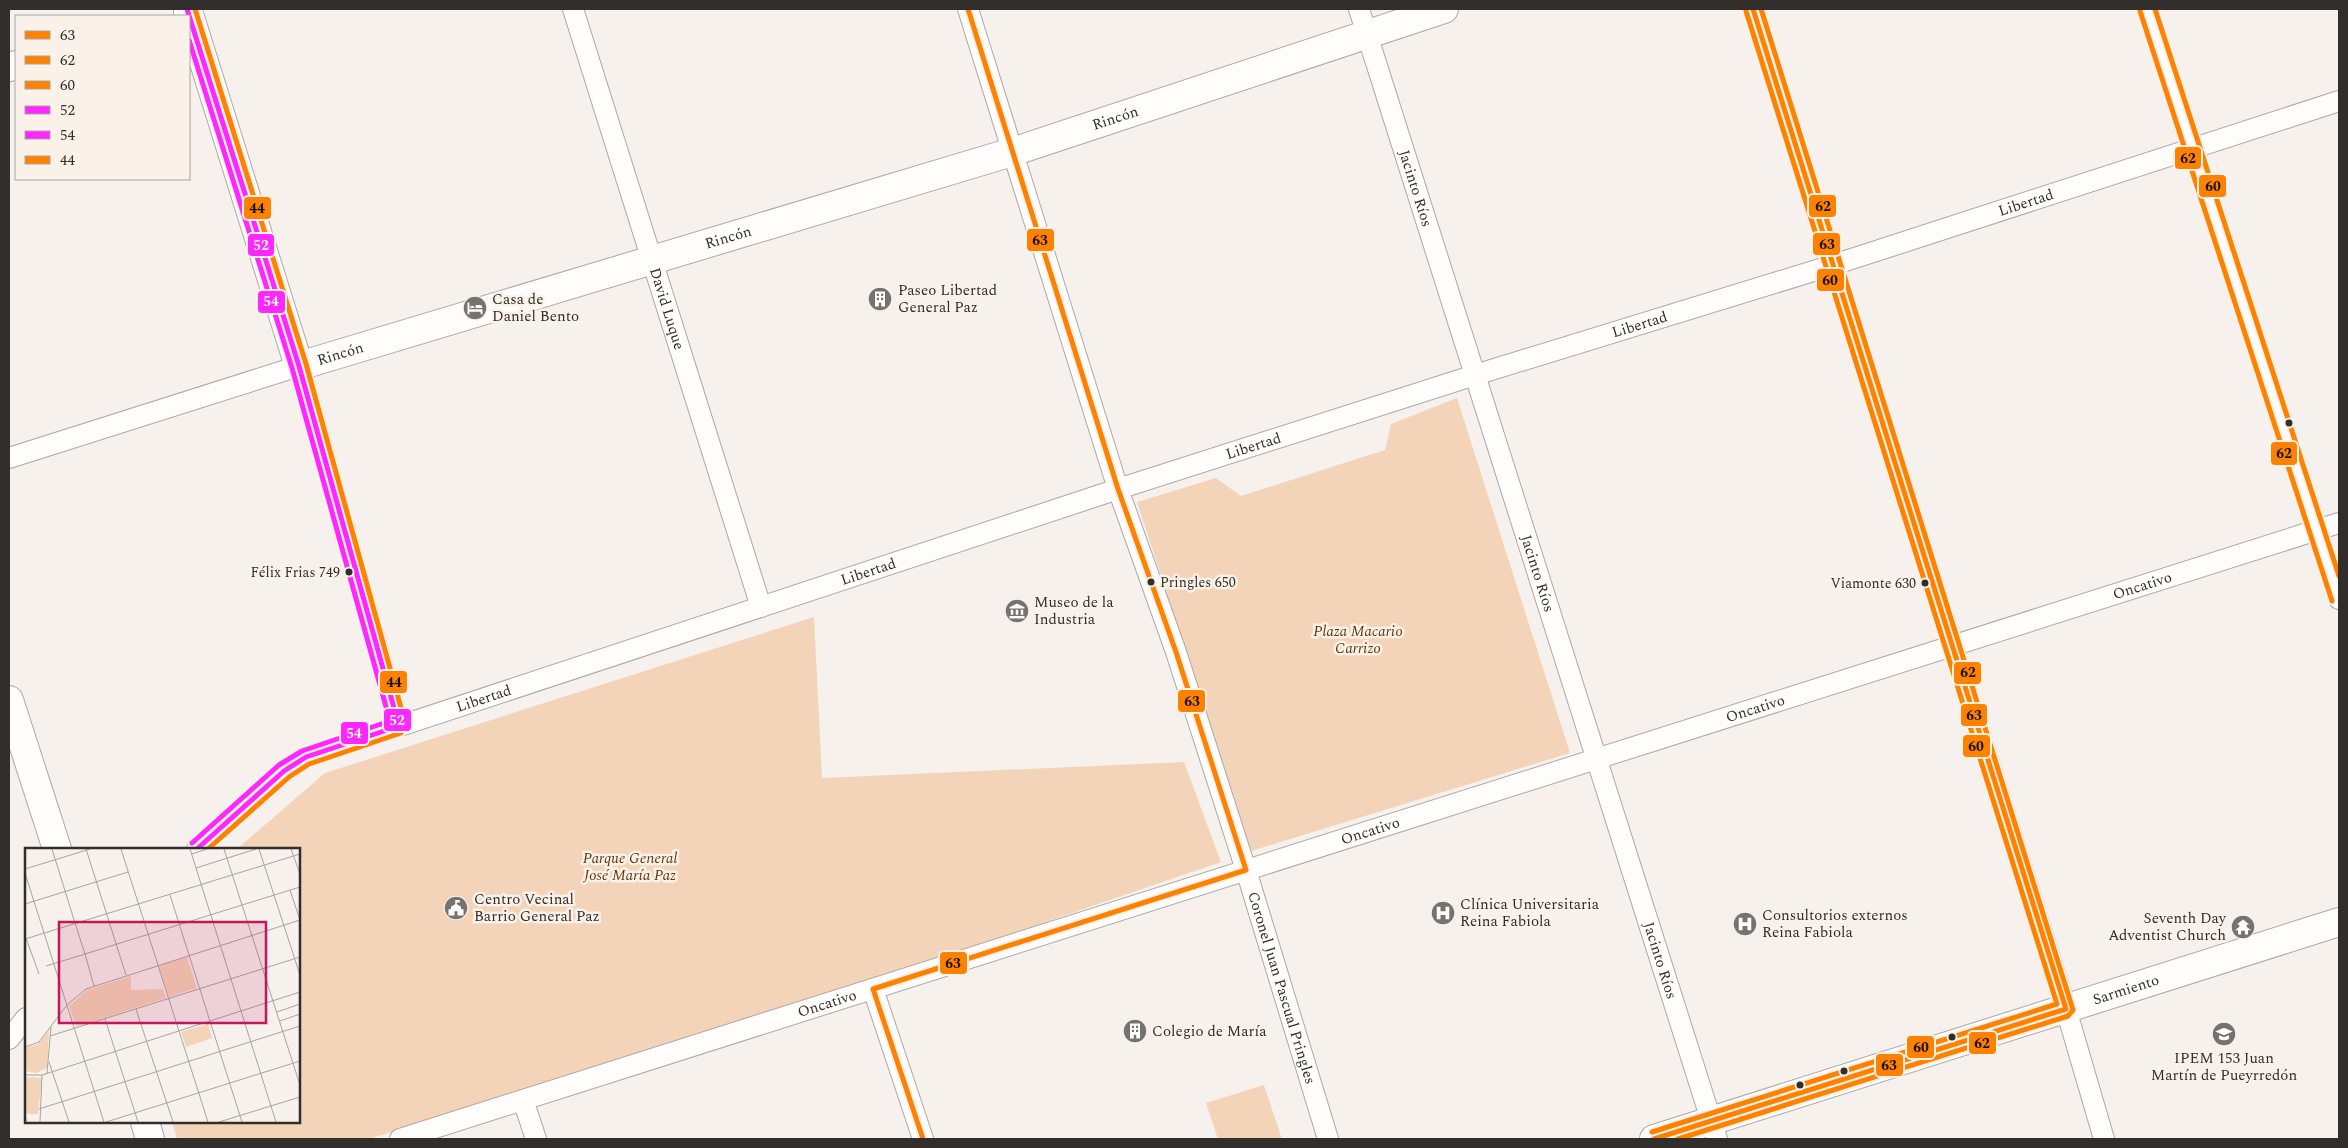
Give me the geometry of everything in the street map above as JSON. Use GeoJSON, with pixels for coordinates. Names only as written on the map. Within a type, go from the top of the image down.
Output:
{"type":"FeatureCollection","features":[{"type":"Feature","properties":{"kind":"main road","name":"Rincón"},"geometry":{"type":"LineString","coordinates":[[298,366],[1012,152],[1363,21],[1444,9]]}},
{"type":"Feature","properties":{"kind":"main road"},"geometry":{"type":"LineString","coordinates":[[190,24],[298,366]]}},
{"type":"Feature","properties":{"kind":"main road"},"geometry":{"type":"LineString","coordinates":[[9,700],[57,848]]}},
{"type":"Feature","properties":{"kind":"main road","name":"Sarmiento"},"geometry":{"type":"LineString","coordinates":[[1654,1139],[1714,1130],[2066,1009],[2339,922]]}},
{"type":"Feature","properties":{"kind":"main road"},"geometry":{"type":"LineString","coordinates":[[144,1123],[150,1139]]}},
{"type":"Feature","properties":{"kind":"street","name":"David Luque"},"geometry":{"type":"LineString","coordinates":[[573,9],[761,607]]}},
{"type":"Feature","properties":{"kind":"street","name":"Coronel Juan Pascual Pringles"},"geometry":{"type":"LineString","coordinates":[[968,9],[1118,489],[1176,652],[1246,870],[1328,1139]]}},
{"type":"Feature","properties":{"kind":"street"},"geometry":{"type":"LineString","coordinates":[[1752,9],[1834,265],[2066,1009],[2104,1139]]}},
{"type":"Feature","properties":{"kind":"street"},"geometry":{"type":"LineString","coordinates":[[2147,9],[2339,599]]}},
{"type":"Feature","properties":{"kind":"street","name":"Jacinto Ríos"},"geometry":{"type":"LineString","coordinates":[[1363,21],[1714,1130]]}},
{"type":"Feature","properties":{"kind":"street","name":"Libertad"},"geometry":{"type":"LineString","coordinates":[[198,848],[284,771],[306,757],[1118,489],[1475,375],[1834,265],[2339,102]]}},
{"type":"Feature","properties":{"kind":"street"},"geometry":{"type":"LineString","coordinates":[[298,366],[398,726]]}},
{"type":"Feature","properties":{"kind":"street","name":"Rincón"},"geometry":{"type":"LineString","coordinates":[[9,458],[298,366]]}},
{"type":"Feature","properties":{"kind":"street","name":"Oncativo"},"geometry":{"type":"LineString","coordinates":[[400,1139],[2339,523]]}},
{"type":"Feature","properties":{"kind":"street"},"geometry":{"type":"LineString","coordinates":[[874,989],[923,1139]]}},
{"type":"Feature","properties":{"kind":"street"},"geometry":{"type":"LineString","coordinates":[[9,1038],[25,1019]]}},
{"type":"Feature","properties":{"kind":"street"},"geometry":{"type":"LineString","coordinates":[[522,1100],[536,1139]]}},
{"type":"Feature","properties":{"kind":"green space","name":"Plaza Macario Carrizo"},"geometry":{"type":"Polygon","coordinates":[[[1457,398],[1570,753],[1251,851],[1137,502],[1216,478],[1241,496],[1385,450],[1391,424],[1457,398]]]}},
{"type":"Feature","properties":{"kind":"green space","name":"Parque General José María Paz"},"geometry":{"type":"Polygon","coordinates":[[[814,617],[822,778],[1184,762],[1221,862],[886,977],[369,1139],[177,1139],[172,1123],[300,1123],[300,848],[238,848],[325,773],[814,617]]]}},
{"type":"Feature","properties":{"kind":"green space"},"geometry":{"type":"Polygon","coordinates":[[[1264,1085],[1282,1139],[1218,1139],[1206,1103],[1264,1085]]]}},
{"type":"Feature","properties":{"kind":"transit line","name":"52"},"geometry":{"type":"LineString","coordinates":[[187,9],[189,15]]}},
{"type":"Feature","properties":{"kind":"transit line","name":"44"},"geometry":{"type":"LineString","coordinates":[[195,9],[306,364],[406,726],[401,733],[309,764],[289,777],[209,848]]}},
{"type":"Feature","properties":{"kind":"transit line","name":"63"},"geometry":{"type":"LineString","coordinates":[[923,1139],[873,989],[1246,870],[1176,652],[1118,489],[968,9]]}},
{"type":"Feature","properties":{"kind":"transit line","name":"63"},"geometry":{"type":"LineString","coordinates":[[1654,1139],[2066,1009],[1753,9]]}},
{"type":"Feature","properties":{"kind":"transit line","name":"62"},"geometry":{"type":"LineString","coordinates":[[1678,1139],[2068,1016],[2073,1010],[1761,9]]}},
{"type":"Feature","properties":{"kind":"transit line","name":"60"},"geometry":{"type":"LineString","coordinates":[[2155,9],[2339,576]]}},
{"type":"Feature","properties":{"kind":"transit line","name":"60"},"geometry":{"type":"LineString","coordinates":[[1652,1132],[2057,1004],[1746,11]]}},
{"type":"Feature","properties":{"kind":"transit line","name":"62"},"geometry":{"type":"LineString","coordinates":[[2140,11],[2332,601]]}},
{"type":"Feature","properties":{"kind":"transit line","name":"52"},"geometry":{"type":"LineString","coordinates":[[190,19],[299,366],[399,726],[306,757],[284,771],[198,848]]}},
{"type":"Feature","properties":{"kind":"transit line","name":"54"},"geometry":{"type":"LineString","coordinates":[[190,43],[292,368],[390,721],[302,751],[279,765],[192,843]]}},
{"type":"Feature","properties":{"kind":"place","name":"Paseo Libertad General Paz"},"geometry":{"type":"Point","coordinates":[880,299]}},
{"type":"Feature","properties":{"kind":"place","name":"Casa de Daniel Bento"},"geometry":{"type":"Point","coordinates":[475,308]}},
{"type":"Feature","properties":{"kind":"place","name":"Félix Frias 749"},"geometry":{"type":"Point","coordinates":[349,572]}},
{"type":"Feature","properties":{"kind":"place","name":"Pringles 650"},"geometry":{"type":"Point","coordinates":[1151,582]}},
{"type":"Feature","properties":{"kind":"place","name":"Viamonte 630"},"geometry":{"type":"Point","coordinates":[1925,583]}},
{"type":"Feature","properties":{"kind":"place","name":"Museo de la Industria"},"geometry":{"type":"Point","coordinates":[1017,611]}},
{"type":"Feature","properties":{"kind":"place","name":"Centro Vecinal Barrio General Paz"},"geometry":{"type":"Point","coordinates":[456,908]}},
{"type":"Feature","properties":{"kind":"place","name":"Clínica Universitaria Reina Fabiola"},"geometry":{"type":"Point","coordinates":[1443,913]}},
{"type":"Feature","properties":{"kind":"place","name":"Consultorios externos Reina Fabiola"},"geometry":{"type":"Point","coordinates":[1745,924]}},
{"type":"Feature","properties":{"kind":"place","name":"Seventh Day Adventist Church"},"geometry":{"type":"Point","coordinates":[2243,927]}},
{"type":"Feature","properties":{"kind":"place","name":"Colegio de María"},"geometry":{"type":"Point","coordinates":[1135,1031]}},
{"type":"Feature","properties":{"kind":"place","name":"IPEM 153 Juan Martín de Pueyrredón"},"geometry":{"type":"Point","coordinates":[2224,1034]}}]}
